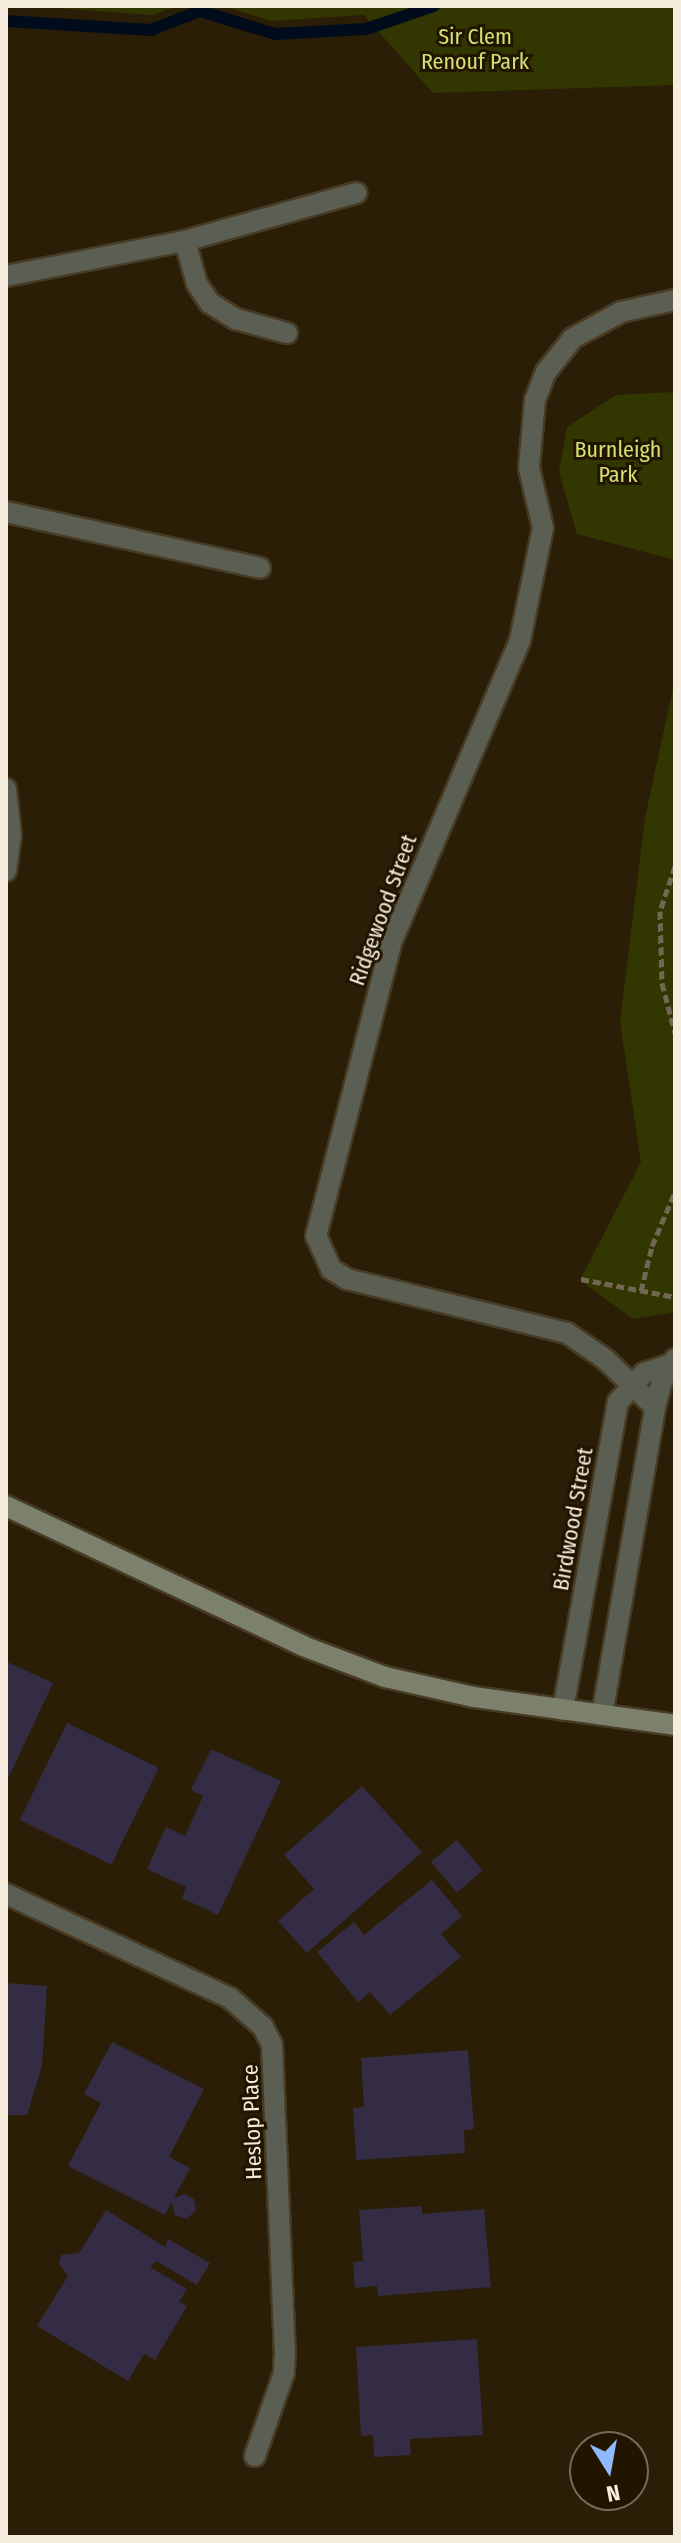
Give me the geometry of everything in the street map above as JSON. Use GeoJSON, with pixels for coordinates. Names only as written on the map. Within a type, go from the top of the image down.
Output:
{"type":"FeatureCollection","features":[{"type":"Feature","properties":{"kind":"street"},"geometry":{"type":"LineString","coordinates":[[6,276],[185,241],[356,193]]}},
{"type":"Feature","properties":{"kind":"street"},"geometry":{"type":"LineString","coordinates":[[185,241],[197,284],[210,303],[236,319],[287,333]]}},
{"type":"Feature","properties":{"kind":"street","name":"Ridgewood Street"},"geometry":{"type":"LineString","coordinates":[[655,1407],[567,1333],[347,1279],[325,1261],[316,1236],[391,943],[520,640],[543,528],[529,468],[535,400],[546,372],[573,338],[621,312],[675,300]]}},
{"type":"Feature","properties":{"kind":"street"},"geometry":{"type":"LineString","coordinates":[[6,512],[260,568]]}},
{"type":"Feature","properties":{"kind":"street"},"geometry":{"type":"LineString","coordinates":[[6,789],[11,835],[6,871]]}},
{"type":"Feature","properties":{"kind":"street"},"geometry":{"type":"LineString","coordinates":[[630,1384],[672,1362]]}},
{"type":"Feature","properties":{"kind":"street"},"geometry":{"type":"LineString","coordinates":[[602,1715],[655,1407],[672,1362]]}},
{"type":"Feature","properties":{"kind":"street","name":"Birdwood Street"},"geometry":{"type":"LineString","coordinates":[[563,1710],[618,1402],[630,1384]]}},
{"type":"Feature","properties":{"kind":"street"},"geometry":{"type":"LineString","coordinates":[[6,1506],[337,1661],[442,1692],[675,1725]]}},
{"type":"Feature","properties":{"kind":"street","name":"Heslop Place"},"geometry":{"type":"LineString","coordinates":[[6,1894],[230,1998],[263,2027],[272,2045],[285,2352],[284,2373],[255,2456]]}},
{"type":"Feature","properties":{"kind":"path"},"geometry":{"type":"LineString","coordinates":[[675,866],[660,911],[662,983],[675,1033]]}},
{"type":"Feature","properties":{"kind":"path"},"geometry":{"type":"LineString","coordinates":[[641,1291],[652,1246],[675,1192]]}},
{"type":"Feature","properties":{"kind":"path"},"geometry":{"type":"LineString","coordinates":[[581,1279],[675,1297]]}},
{"type":"Feature","properties":{"kind":"green space"},"geometry":{"type":"Polygon","coordinates":[[[30,6],[179,6],[151,15],[30,6]]]}},
{"type":"Feature","properties":{"kind":"green space","name":"Sir Clem Renouf Park"},"geometry":{"type":"Polygon","coordinates":[[[223,6],[675,6],[675,85],[433,93],[364,15],[271,21],[223,6]]]}},
{"type":"Feature","properties":{"kind":"green space","name":"Burnleigh Park"},"geometry":{"type":"Polygon","coordinates":[[[675,392],[675,560],[577,534],[559,472],[567,427],[616,395],[675,392]]]}},
{"type":"Feature","properties":{"kind":"green space"},"geometry":{"type":"Polygon","coordinates":[[[675,679],[675,1312],[633,1319],[580,1280],[641,1162],[620,1022],[645,818],[675,679]]]}},
{"type":"Feature","properties":{"kind":"building"},"geometry":{"type":"Polygon","coordinates":[[[6,1664],[53,1683],[6,1783],[6,1664]]]}},
{"type":"Feature","properties":{"kind":"building"},"geometry":{"type":"Polygon","coordinates":[[[67,1723],[159,1768],[111,1865],[20,1820],[67,1723]]]}},
{"type":"Feature","properties":{"kind":"building"},"geometry":{"type":"Polygon","coordinates":[[[211,1749],[281,1781],[218,1915],[182,1898],[186,1887],[147,1869],[166,1827],[185,1836],[203,1796],[191,1790],[211,1749]]]}},
{"type":"Feature","properties":{"kind":"building"},"geometry":{"type":"Polygon","coordinates":[[[362,1786],[422,1852],[307,1953],[278,1921],[314,1889],[284,1855],[362,1786]]]}},
{"type":"Feature","properties":{"kind":"building"},"geometry":{"type":"Polygon","coordinates":[[[457,1840],[483,1871],[457,1892],[431,1862],[457,1840]]]}},
{"type":"Feature","properties":{"kind":"building"},"geometry":{"type":"Polygon","coordinates":[[[432,1880],[462,1916],[441,1934],[461,1957],[390,2015],[370,1992],[358,2002],[317,1952],[354,1922],[364,1935],[432,1880]]]}},
{"type":"Feature","properties":{"kind":"building"},"geometry":{"type":"Polygon","coordinates":[[[6,1983],[47,1986],[42,2066],[27,2115],[6,2115],[6,1983]]]}},
{"type":"Feature","properties":{"kind":"building"},"geometry":{"type":"Polygon","coordinates":[[[112,2042],[204,2089],[169,2157],[190,2168],[174,2198],[184,2194],[194,2199],[196,2210],[187,2219],[175,2215],[172,2202],[165,2215],[68,2166],[101,2103],[84,2094],[112,2042]]]}},
{"type":"Feature","properties":{"kind":"building"},"geometry":{"type":"Polygon","coordinates":[[[468,2050],[474,2129],[464,2130],[465,2153],[356,2160],[353,2108],[364,2107],[361,2058],[468,2050]]]}},
{"type":"Feature","properties":{"kind":"building"},"geometry":{"type":"Polygon","coordinates":[[[422,2206],[422,2214],[484,2209],[491,2287],[378,2296],[377,2286],[355,2288],[353,2262],[363,2261],[359,2210],[422,2206]]]}},
{"type":"Feature","properties":{"kind":"building"},"geometry":{"type":"Polygon","coordinates":[[[106,2210],[165,2247],[168,2239],[210,2263],[197,2285],[156,2261],[150,2267],[187,2289],[179,2302],[187,2306],[155,2360],[144,2354],[128,2381],[37,2326],[68,2276],[59,2263],[61,2255],[79,2253],[106,2210]]]}},
{"type":"Feature","properties":{"kind":"building"},"geometry":{"type":"Polygon","coordinates":[[[477,2339],[483,2435],[410,2439],[411,2455],[374,2457],[373,2435],[361,2436],[356,2347],[477,2339]]]}},
{"type":"Feature","properties":{"kind":"waterway"},"geometry":{"type":"LineString","coordinates":[[6,21],[151,30],[200,11],[275,34],[366,29],[434,6]]}}]}
